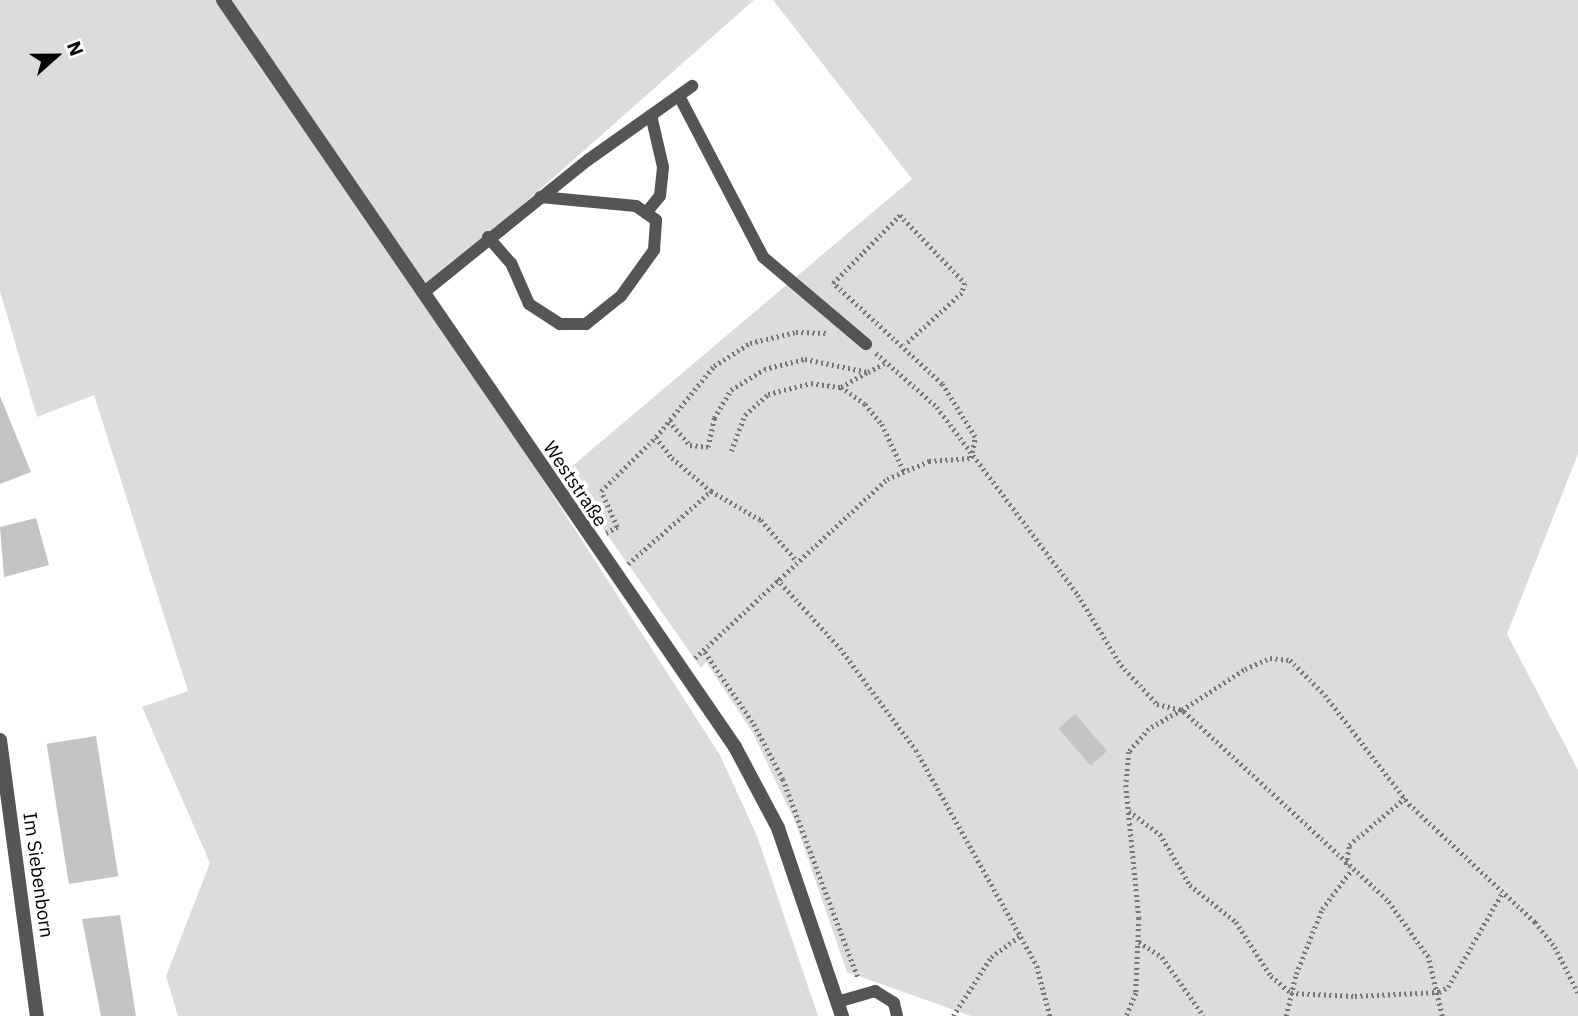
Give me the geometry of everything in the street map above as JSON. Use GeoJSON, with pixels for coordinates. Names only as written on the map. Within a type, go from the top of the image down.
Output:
{"type":"FeatureCollection","features":[{"type":"Feature","properties":{"kind":"street","name":"Weststraße"},"geometry":{"type":"LineString","coordinates":[[223,0],[590,541],[735,747],[778,828],[839,1009]]}},
{"type":"Feature","properties":{"kind":"street","name":"Im Siebenborn"},"geometry":{"type":"LineString","coordinates":[[0,740],[37,1016]]}},
{"type":"Feature","properties":{"kind":"lane"},"geometry":{"type":"LineString","coordinates":[[422,293],[540,197],[692,86]]}},
{"type":"Feature","properties":{"kind":"lane"},"geometry":{"type":"LineString","coordinates":[[679,96],[763,257],[866,344]]}},
{"type":"Feature","properties":{"kind":"lane"},"geometry":{"type":"LineString","coordinates":[[646,213],[660,196],[663,167],[651,115]]}},
{"type":"Feature","properties":{"kind":"lane"},"geometry":{"type":"LineString","coordinates":[[488,237],[511,263],[529,304],[561,324],[586,324],[621,296],[654,250],[656,220],[636,206],[540,197]]}},
{"type":"Feature","properties":{"kind":"lane"},"geometry":{"type":"LineString","coordinates":[[839,1009],[875,991],[894,1003],[897,1016]]}},
{"type":"Feature","properties":{"kind":"path"},"geometry":{"type":"LineString","coordinates":[[905,345],[962,293],[965,283],[900,215],[833,283],[905,345],[942,384],[975,438],[971,457]]}},
{"type":"Feature","properties":{"kind":"path"},"geometry":{"type":"LineString","coordinates":[[590,541],[617,527],[601,491],[656,437],[714,366],[750,343],[796,332],[828,333],[866,344],[937,407],[971,457],[1078,595],[1121,665],[1157,704],[1182,710],[1411,928],[1428,957],[1442,1016]]}},
{"type":"Feature","properties":{"kind":"path"},"geometry":{"type":"LineString","coordinates":[[669,421],[690,445],[708,447],[714,418],[731,390],[764,369],[805,359],[868,372]]}},
{"type":"Feature","properties":{"kind":"path"},"geometry":{"type":"LineString","coordinates":[[841,387],[887,362]]}},
{"type":"Feature","properties":{"kind":"path"},"geometry":{"type":"LineString","coordinates":[[731,451],[745,415],[768,394],[811,383],[841,387],[865,404],[881,425],[904,471]]}},
{"type":"Feature","properties":{"kind":"path"},"geometry":{"type":"LineString","coordinates":[[656,437],[672,458],[711,491],[761,520],[796,560]]}},
{"type":"Feature","properties":{"kind":"path"},"geometry":{"type":"LineString","coordinates":[[680,669],[705,652],[796,560],[860,502],[904,471],[929,461],[971,457]]}},
{"type":"Feature","properties":{"kind":"path"},"geometry":{"type":"LineString","coordinates":[[631,560],[711,491]]}},
{"type":"Feature","properties":{"kind":"path"},"geometry":{"type":"LineString","coordinates":[[777,579],[840,648],[916,750],[1037,966],[1050,1016]]}},
{"type":"Feature","properties":{"kind":"path"},"geometry":{"type":"LineString","coordinates":[[705,652],[754,724],[783,779],[856,976],[869,981]]}},
{"type":"Feature","properties":{"kind":"path"},"geometry":{"type":"LineString","coordinates":[[1126,1016],[1136,993],[1138,941],[1129,810],[1129,752],[1149,729],[1245,669],[1270,658],[1290,660],[1325,695],[1405,798],[1555,947],[1578,993]]}},
{"type":"Feature","properties":{"kind":"path"},"geometry":{"type":"LineString","coordinates":[[1346,865],[1349,845],[1405,798]]}},
{"type":"Feature","properties":{"kind":"path"},"geometry":{"type":"LineString","coordinates":[[1129,810],[1160,834],[1190,885],[1236,922],[1270,976],[1291,993],[1355,996],[1438,992],[1448,987],[1502,893]]}},
{"type":"Feature","properties":{"kind":"path"},"geometry":{"type":"LineString","coordinates":[[1286,1016],[1291,993],[1322,909],[1352,869]]}},
{"type":"Feature","properties":{"kind":"path"},"geometry":{"type":"LineString","coordinates":[[953,1016],[990,957],[1021,935]]}},
{"type":"Feature","properties":{"kind":"path"},"geometry":{"type":"LineString","coordinates":[[1138,941],[1161,957],[1204,1016]]}},
{"type":"Feature","properties":{"kind":"shaded area"},"geometry":{"type":"Polygon","coordinates":[[[0,0],[754,0],[423,293],[720,755],[757,836],[818,1016],[178,1016],[166,976],[210,863],[142,707],[188,691],[94,395],[37,417],[0,291],[0,0]]]}},
{"type":"Feature","properties":{"kind":"shaded area"},"geometry":{"type":"Polygon","coordinates":[[[773,0],[1578,0],[1578,454],[1507,634],[1578,770],[1578,1016],[971,1016],[847,972],[796,824],[753,733],[706,662],[701,668],[564,473],[912,179],[773,0]]]}},
{"type":"Feature","properties":{"kind":"building"},"geometry":{"type":"Polygon","coordinates":[[[0,396],[31,472],[0,484],[0,396]]]}},
{"type":"Feature","properties":{"kind":"building"},"geometry":{"type":"Polygon","coordinates":[[[36,518],[49,565],[4,577],[0,527],[36,518]]]}},
{"type":"Feature","properties":{"kind":"building"},"geometry":{"type":"Polygon","coordinates":[[[1075,714],[1107,751],[1091,765],[1058,728],[1075,714]]]}},
{"type":"Feature","properties":{"kind":"building"},"geometry":{"type":"Polygon","coordinates":[[[96,736],[118,876],[69,884],[47,744],[96,736]]]}},
{"type":"Feature","properties":{"kind":"building"},"geometry":{"type":"Polygon","coordinates":[[[120,915],[136,1016],[101,1016],[82,919],[120,915]]]}}]}
